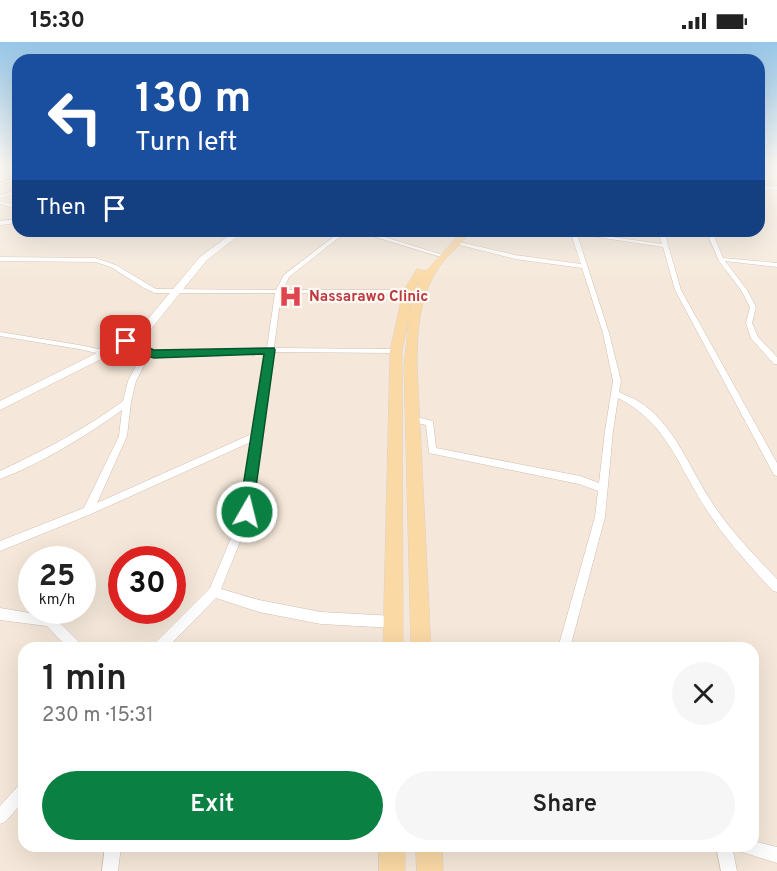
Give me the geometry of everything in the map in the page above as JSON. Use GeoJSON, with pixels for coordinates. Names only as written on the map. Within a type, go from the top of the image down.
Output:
{"type":"FeatureCollection","features":[{"type":"Feature","properties":{"kind":"main road"},"geometry":{"type":"LineString","coordinates":[[0,405],[105,353],[147,327],[203,258],[232,237]]}},
{"type":"Feature","properties":{"kind":"main road"},"geometry":{"type":"LineString","coordinates":[[393,642],[396,351],[408,292],[437,254],[456,237]]}},
{"type":"Feature","properties":{"kind":"main road"},"geometry":{"type":"LineString","coordinates":[[422,642],[411,351],[416,309],[437,254]]}},
{"type":"Feature","properties":{"kind":"main road"},"geometry":{"type":"LineString","coordinates":[[392,852],[392,871]]}},
{"type":"Feature","properties":{"kind":"main road"},"geometry":{"type":"LineString","coordinates":[[429,852],[430,871]]}},
{"type":"Feature","properties":{"kind":"street"},"geometry":{"type":"LineString","coordinates":[[164,642],[214,592],[247,512],[278,293],[286,276],[336,237]]}},
{"type":"Feature","properties":{"kind":"street"},"geometry":{"type":"LineString","coordinates":[[379,237],[437,254]]}},
{"type":"Feature","properties":{"kind":"street"},"geometry":{"type":"LineString","coordinates":[[456,237],[515,257],[583,266]]}},
{"type":"Feature","properties":{"kind":"street"},"geometry":{"type":"LineString","coordinates":[[566,642],[600,517],[615,393],[615,367],[574,237]]}},
{"type":"Feature","properties":{"kind":"street"},"geometry":{"type":"LineString","coordinates":[[606,237],[665,246]]}},
{"type":"Feature","properties":{"kind":"street"},"geometry":{"type":"LineString","coordinates":[[663,237],[678,290],[777,472]]}},
{"type":"Feature","properties":{"kind":"street"},"geometry":{"type":"LineString","coordinates":[[712,237],[721,259],[744,290],[753,307],[749,323],[756,338],[777,362]]}},
{"type":"Feature","properties":{"kind":"street"},"geometry":{"type":"LineString","coordinates":[[0,259],[95,260],[110,263],[124,270],[142,286],[155,291],[408,292]]}},
{"type":"Feature","properties":{"kind":"street"},"geometry":{"type":"LineString","coordinates":[[721,259],[777,265]]}},
{"type":"Feature","properties":{"kind":"street"},"geometry":{"type":"LineString","coordinates":[[0,334],[45,343],[69,343],[105,353]]}},
{"type":"Feature","properties":{"kind":"street"},"geometry":{"type":"LineString","coordinates":[[126,341],[143,352],[154,354],[270,350],[396,351]]}},
{"type":"Feature","properties":{"kind":"street"},"geometry":{"type":"LineString","coordinates":[[88,511],[123,436],[132,381],[141,364],[143,352]]}},
{"type":"Feature","properties":{"kind":"street"},"geometry":{"type":"LineString","coordinates":[[615,393],[641,407],[662,431],[682,458],[706,501],[743,552],[777,587]]}},
{"type":"Feature","properties":{"kind":"street"},"geometry":{"type":"LineString","coordinates":[[0,475],[97,425],[127,402]]}},
{"type":"Feature","properties":{"kind":"street"},"geometry":{"type":"LineString","coordinates":[[413,419],[426,420],[430,423],[432,451],[580,480],[603,489]]}},
{"type":"Feature","properties":{"kind":"street"},"geometry":{"type":"LineString","coordinates":[[0,546],[88,511],[257,435]]}},
{"type":"Feature","properties":{"kind":"street"},"geometry":{"type":"LineString","coordinates":[[214,592],[259,606],[321,618],[394,622]]}},
{"type":"Feature","properties":{"kind":"street"},"geometry":{"type":"LineString","coordinates":[[0,614],[50,621],[72,642]]}},
{"type":"Feature","properties":{"kind":"street"},"geometry":{"type":"LineString","coordinates":[[0,817],[18,797]]}},
{"type":"Feature","properties":{"kind":"street"},"geometry":{"type":"LineString","coordinates":[[759,850],[777,855]]}},
{"type":"Feature","properties":{"kind":"street"},"geometry":{"type":"LineString","coordinates":[[110,871],[112,852]]}},
{"type":"Feature","properties":{"kind":"street"},"geometry":{"type":"LineString","coordinates":[[725,852],[729,871]]}},
{"type":"Feature","properties":{"kind":"shaded area"},"geometry":{"type":"Polygon","coordinates":[[[0,205],[12,205],[12,237],[765,237],[765,205],[777,205],[777,871],[0,871],[0,205]]]}},
{"type":"Feature","properties":{"kind":"place","name":"Nassarawo Clinic"},"geometry":{"type":"Point","coordinates":[291,296]}},
{"type":"Feature","properties":{"kind":"route"},"geometry":{"type":"LineString","coordinates":[[126,341],[143,352],[154,354],[270,350],[247,512]]}}]}
